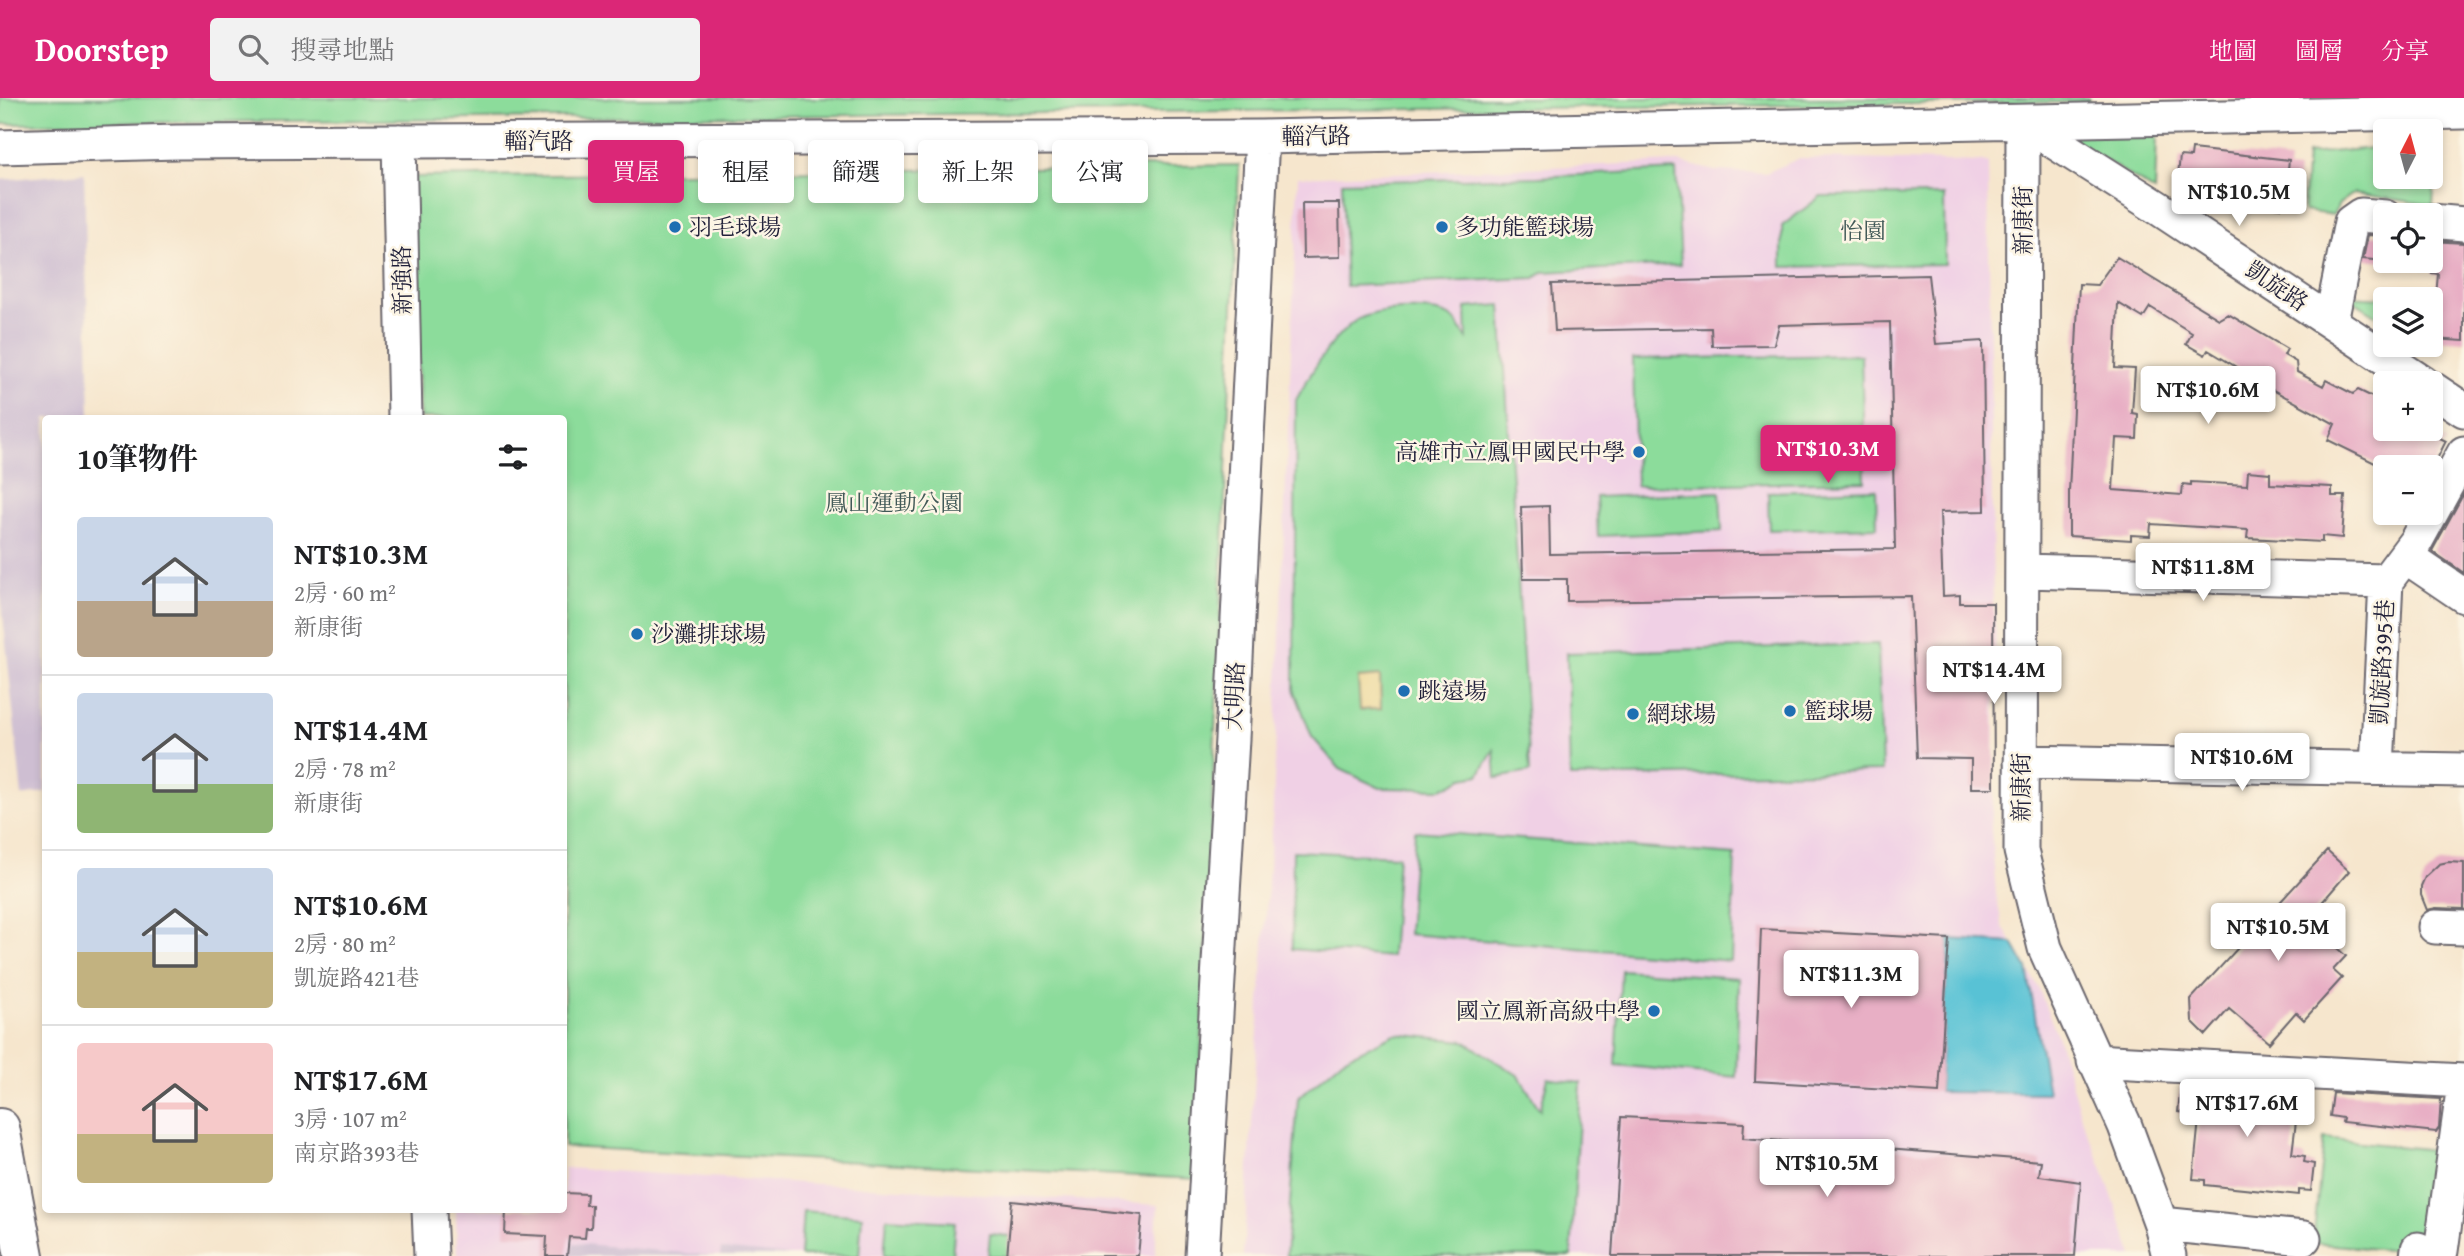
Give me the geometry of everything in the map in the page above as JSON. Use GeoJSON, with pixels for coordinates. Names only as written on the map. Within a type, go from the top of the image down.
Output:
{"type":"FeatureCollection","features":[{"type":"Feature","properties":{"kind":"highway"},"geometry":{"type":"LineString","coordinates":[[0,1128],[24,1256]]}},
{"type":"Feature","properties":{"kind":"street","name":"輜汽路"},"geometry":{"type":"LineString","coordinates":[[0,147],[177,142],[1262,137],[2464,112]]}},
{"type":"Feature","properties":{"kind":"street","name":"凱旋路"},"geometry":{"type":"LineString","coordinates":[[2023,121],[2405,371]]}},
{"type":"Feature","properties":{"kind":"street","name":"新康街"},"geometry":{"type":"LineString","coordinates":[[2023,121],[2021,851],[2045,948],[2125,1126],[2161,1224],[2169,1256]]}},
{"type":"Feature","properties":{"kind":"street","name":"大明路"},"geometry":{"type":"LineString","coordinates":[[1202,1256],[1262,137]]}},
{"type":"Feature","properties":{"kind":"street","name":"新強路"},"geometry":{"type":"LineString","coordinates":[[399,141],[405,415]]}},
{"type":"Feature","properties":{"kind":"street"},"geometry":{"type":"LineString","coordinates":[[2331,322],[2351,222],[2361,215],[2373,216]]}},
{"type":"Feature","properties":{"kind":"street"},"geometry":{"type":"LineString","coordinates":[[2443,222],[2464,224]]}},
{"type":"Feature","properties":{"kind":"street"},"geometry":{"type":"LineString","coordinates":[[2443,396],[2464,410]]}},
{"type":"Feature","properties":{"kind":"street","name":"凱旋路395巷"},"geometry":{"type":"LineString","coordinates":[[2377,768],[2396,568],[2416,541],[2464,453]]}},
{"type":"Feature","properties":{"kind":"street"},"geometry":{"type":"LineString","coordinates":[[2022,571],[2396,568],[2464,596]]}},
{"type":"Feature","properties":{"kind":"street"},"geometry":{"type":"LineString","coordinates":[[2021,762],[2464,770]]}},
{"type":"Feature","properties":{"kind":"street"},"geometry":{"type":"LineString","coordinates":[[2094,1061],[2464,1082],[2436,1249]]}},
{"type":"Feature","properties":{"kind":"street"},"geometry":{"type":"LineString","coordinates":[[429,1213],[431,1256]]}},
{"type":"Feature","properties":{"kind":"street"},"geometry":{"type":"LineString","coordinates":[[2161,1224],[2304,1238]]}},
{"type":"Feature","properties":{"kind":"shaded area"},"geometry":{"type":"Polygon","coordinates":[[[1800,158],[1988,162],[1993,603],[1996,632],[1991,828],[1996,894],[2002,925],[2038,987],[2057,1035],[2082,1120],[2102,1167],[2133,1256],[1243,1256],[1273,807],[1298,177],[1678,162],[1715,171],[1766,173],[1800,158]]]}},
{"type":"Feature","properties":{"kind":"shaded area"},"geometry":{"type":"Polygon","coordinates":[[[84,173],[90,415],[42,415],[42,793],[22,796],[0,586],[0,180],[84,173]]]}},
{"type":"Feature","properties":{"kind":"shaded area"},"geometry":{"type":"Polygon","coordinates":[[[567,1168],[1158,1205],[1155,1256],[457,1256],[456,1213],[567,1213],[567,1168]]]}},
{"type":"Feature","properties":{"kind":"shaded area"},"geometry":{"type":"Polygon","coordinates":[[[573,1243],[716,1256],[571,1256],[573,1243]]]}},
{"type":"Feature","properties":{"kind":"shaded area"},"geometry":{"type":"Polygon","coordinates":[[[721,1249],[791,1256],[720,1256],[721,1249]]]}},
{"type":"Feature","properties":{"kind":"green space"},"geometry":{"type":"Polygon","coordinates":[[[0,98],[2088,98],[2089,102],[0,124],[0,98]]]}},
{"type":"Feature","properties":{"kind":"green space"},"geometry":{"type":"Polygon","coordinates":[[[2058,131],[2157,135],[2155,191],[2058,131]]]}},
{"type":"Feature","properties":{"kind":"green space"},"geometry":{"type":"Polygon","coordinates":[[[2373,148],[2373,189],[2434,189],[2433,203],[2354,193],[2339,204],[2333,215],[2303,211],[2307,154],[2373,148]]]}},
{"type":"Feature","properties":{"kind":"green space","name":"鳳山運動公園"},"geometry":{"type":"Polygon","coordinates":[[[1239,165],[1196,1179],[567,1147],[567,415],[420,415],[412,177],[588,174],[588,203],[684,203],[684,173],[698,173],[698,203],[794,203],[794,171],[808,171],[808,203],[904,203],[904,170],[918,170],[918,203],[1038,203],[1038,168],[1052,168],[1052,203],[1148,203],[1148,166],[1239,165]]]}},
{"type":"Feature","properties":{"kind":"green space","name":"多功能籃球場"},"geometry":{"type":"Polygon","coordinates":[[[1676,170],[1681,265],[1543,272],[1535,278],[1346,286],[1342,182],[1676,170]]]}},
{"type":"Feature","properties":{"kind":"green space","name":"怡園"},"geometry":{"type":"Polygon","coordinates":[[[1944,195],[1945,264],[1782,267],[1782,226],[1821,196],[1944,195]]]}},
{"type":"Feature","properties":{"kind":"green space"},"geometry":{"type":"Polygon","coordinates":[[[2346,296],[2373,297],[2373,313],[2346,296]]]}},
{"type":"Feature","properties":{"kind":"green space"},"geometry":{"type":"Polygon","coordinates":[[[1501,305],[1530,772],[1496,778],[1494,750],[1479,775],[1463,778],[1442,789],[1380,788],[1340,769],[1312,737],[1294,689],[1296,400],[1327,350],[1342,332],[1360,319],[1371,314],[1400,310],[1441,313],[1458,324],[1467,339],[1466,308],[1501,305]]]}},
{"type":"Feature","properties":{"kind":"green space"},"geometry":{"type":"Polygon","coordinates":[[[1861,355],[1865,481],[1636,486],[1633,359],[1861,355]]]}},
{"type":"Feature","properties":{"kind":"green space"},"geometry":{"type":"Polygon","coordinates":[[[1876,489],[1877,527],[1769,530],[1768,492],[1876,489]]]}},
{"type":"Feature","properties":{"kind":"green space"},"geometry":{"type":"Polygon","coordinates":[[[1720,492],[1722,531],[1598,536],[1596,497],[1720,492]]]}},
{"type":"Feature","properties":{"kind":"green space"},"geometry":{"type":"Polygon","coordinates":[[[1878,644],[1882,771],[1570,777],[1567,653],[1878,644]]]}},
{"type":"Feature","properties":{"kind":"green space"},"geometry":{"type":"Polygon","coordinates":[[[1415,831],[1735,855],[1731,961],[1408,934],[1415,831]]]}},
{"type":"Feature","properties":{"kind":"green space"},"geometry":{"type":"Polygon","coordinates":[[[1293,851],[1398,856],[1391,957],[1292,949],[1293,851]]]}},
{"type":"Feature","properties":{"kind":"green space"},"geometry":{"type":"Polygon","coordinates":[[[1621,970],[1739,978],[1736,1077],[1616,1065],[1621,970]]]}},
{"type":"Feature","properties":{"kind":"green space"},"geometry":{"type":"Polygon","coordinates":[[[1395,1034],[1464,1041],[1519,1076],[1540,1110],[1548,1078],[1581,1083],[1571,1256],[1286,1256],[1298,1098],[1343,1059],[1395,1034]]]}},
{"type":"Feature","properties":{"kind":"green space"},"geometry":{"type":"Polygon","coordinates":[[[2324,1138],[2442,1151],[2430,1254],[2313,1243],[2324,1138]]]}},
{"type":"Feature","properties":{"kind":"green space"},"geometry":{"type":"Polygon","coordinates":[[[803,1211],[862,1216],[859,1256],[800,1256],[803,1211]]]}},
{"type":"Feature","properties":{"kind":"green space"},"geometry":{"type":"Polygon","coordinates":[[[887,1218],[955,1222],[952,1256],[884,1256],[887,1218]]]}},
{"type":"Feature","properties":{"kind":"green space"},"geometry":{"type":"Polygon","coordinates":[[[990,1234],[1015,1237],[1014,1256],[988,1256],[990,1234]]]}},
{"type":"Feature","properties":{"kind":"sand"},"geometry":{"type":"Polygon","coordinates":[[[1380,676],[1381,709],[1360,710],[1358,678],[1380,676]]]}},
{"type":"Feature","properties":{"kind":"water"},"geometry":{"type":"Polygon","coordinates":[[[1949,939],[2013,943],[2027,968],[2048,1093],[1939,1092],[1949,939]]]}},
{"type":"Feature","properties":{"kind":"building"},"geometry":{"type":"Polygon","coordinates":[[[2192,149],[2289,160],[2288,169],[2298,170],[2294,202],[2282,201],[2281,208],[2188,195],[2189,186],[2177,185],[2180,156],[2191,157],[2192,149]]]}},
{"type":"Feature","properties":{"kind":"building"},"geometry":{"type":"Polygon","coordinates":[[[1302,203],[1339,203],[1340,257],[1303,258],[1302,203]]]}},
{"type":"Feature","properties":{"kind":"building"},"geometry":{"type":"Polygon","coordinates":[[[2368,235],[2373,235],[2373,260],[2363,259],[2368,235]]]}},
{"type":"Feature","properties":{"kind":"building"},"geometry":{"type":"Polygon","coordinates":[[[2443,242],[2464,243],[2464,341],[2443,340],[2443,287],[2437,287],[2438,274],[2431,273],[2443,273],[2443,242]]]}},
{"type":"Feature","properties":{"kind":"building"},"geometry":{"type":"Polygon","coordinates":[[[2117,257],[2219,319],[2228,314],[2287,349],[2284,355],[2296,362],[2297,372],[2323,386],[2326,380],[2353,394],[2358,390],[2373,397],[2373,441],[2446,441],[2439,455],[2373,455],[2373,462],[2328,440],[2335,424],[2264,385],[2259,393],[2238,379],[2243,371],[2208,350],[2205,355],[2186,344],[2192,333],[2150,307],[2143,318],[2118,303],[2115,368],[2135,369],[2132,413],[2138,414],[2137,439],[2116,438],[2113,490],[2182,495],[2183,484],[2191,485],[2191,482],[2247,485],[2248,471],[2270,473],[2270,484],[2332,487],[2332,496],[2345,496],[2342,538],[2322,536],[2322,542],[2247,538],[2248,530],[2151,524],[2150,536],[2131,535],[2131,540],[2069,536],[2079,284],[2097,285],[2117,257]]]}},
{"type":"Feature","properties":{"kind":"building"},"geometry":{"type":"Polygon","coordinates":[[[1928,275],[1936,344],[1983,341],[1985,511],[1940,512],[1943,596],[1960,595],[1960,603],[1993,603],[1994,788],[1971,788],[1971,759],[1917,758],[1911,596],[1567,601],[1567,579],[1523,579],[1521,507],[1549,506],[1550,554],[1895,549],[1890,322],[1779,325],[1774,345],[1712,346],[1711,328],[1555,331],[1552,284],[1928,275]]]}},
{"type":"Feature","properties":{"kind":"building"},"geometry":{"type":"Polygon","coordinates":[[[2464,493],[2464,573],[2432,551],[2464,493]]]}},
{"type":"Feature","properties":{"kind":"building"},"geometry":{"type":"Polygon","coordinates":[[[2327,851],[2349,871],[2306,921],[2346,956],[2333,970],[2342,978],[2304,1020],[2296,1012],[2269,1043],[2229,1009],[2206,1035],[2192,1021],[2191,999],[2327,851]]]}},
{"type":"Feature","properties":{"kind":"building"},"geometry":{"type":"Polygon","coordinates":[[[2464,863],[2464,909],[2427,910],[2421,895],[2421,886],[2425,877],[2439,864],[2464,863]]]}},
{"type":"Feature","properties":{"kind":"building"},"geometry":{"type":"Polygon","coordinates":[[[1761,929],[1949,939],[1939,1092],[1755,1081],[1761,929]]]}},
{"type":"Feature","properties":{"kind":"building"},"geometry":{"type":"Polygon","coordinates":[[[2181,1085],[2289,1091],[2289,1096],[2299,1097],[2292,1154],[2305,1156],[2304,1162],[2314,1164],[2311,1191],[2299,1190],[2299,1195],[2205,1185],[2205,1180],[2193,1179],[2199,1119],[2190,1118],[2191,1113],[2178,1112],[2181,1085]]]}},
{"type":"Feature","properties":{"kind":"building"},"geometry":{"type":"Polygon","coordinates":[[[2333,1093],[2441,1099],[2439,1128],[2436,1132],[2342,1122],[2343,1118],[2330,1116],[2333,1093]]]}},
{"type":"Feature","properties":{"kind":"building"},"geometry":{"type":"Polygon","coordinates":[[[1621,1117],[1744,1123],[1743,1138],[2041,1161],[2039,1176],[2081,1182],[2075,1256],[1612,1256],[1621,1117]]]}},
{"type":"Feature","properties":{"kind":"building"},"geometry":{"type":"Polygon","coordinates":[[[567,1193],[587,1194],[586,1205],[592,1205],[591,1228],[586,1228],[585,1238],[569,1237],[567,1256],[546,1256],[547,1236],[505,1234],[506,1213],[567,1213],[567,1193]]]}},
{"type":"Feature","properties":{"kind":"building"},"geometry":{"type":"Polygon","coordinates":[[[1012,1201],[1142,1215],[1138,1256],[1007,1256],[1012,1201]]]}},
{"type":"Feature","properties":{"kind":"place","name":"羽毛球場"},"geometry":{"type":"Point","coordinates":[675,227]}},
{"type":"Feature","properties":{"kind":"place","name":"多功能籃球場"},"geometry":{"type":"Point","coordinates":[1442,227]}},
{"type":"Feature","properties":{"kind":"place","name":"高雄市立鳳甲國民中學"},"geometry":{"type":"Point","coordinates":[1639,452]}},
{"type":"Feature","properties":{"kind":"place","name":"沙灘排球場"},"geometry":{"type":"Point","coordinates":[637,634]}},
{"type":"Feature","properties":{"kind":"place","name":"跳遠場"},"geometry":{"type":"Point","coordinates":[1404,691]}},
{"type":"Feature","properties":{"kind":"place","name":"籃球場"},"geometry":{"type":"Point","coordinates":[1790,711]}},
{"type":"Feature","properties":{"kind":"place","name":"網球場"},"geometry":{"type":"Point","coordinates":[1633,714]}},
{"type":"Feature","properties":{"kind":"place","name":"國立鳳新高級中學"},"geometry":{"type":"Point","coordinates":[1654,1011]}}]}
